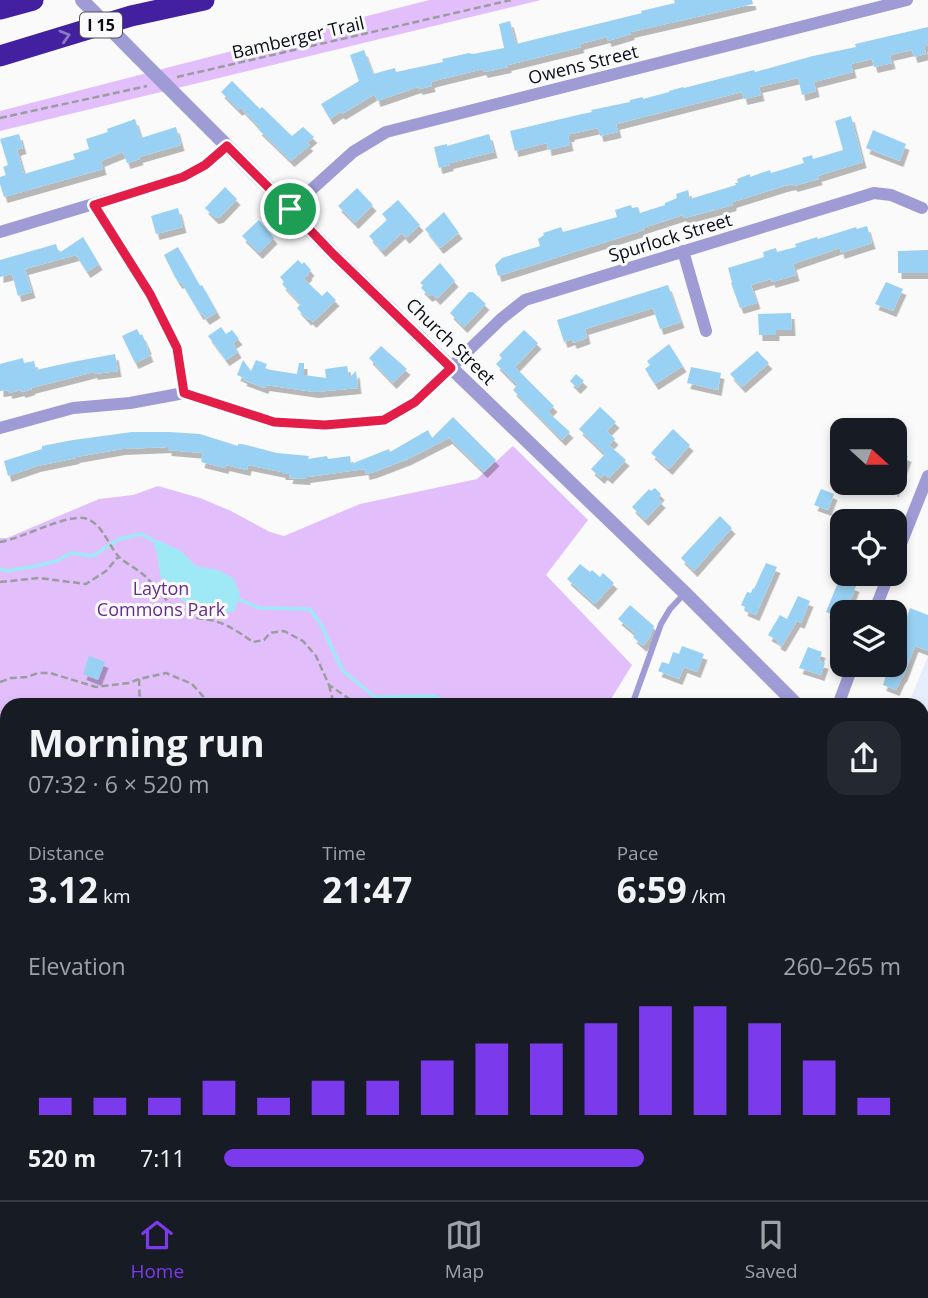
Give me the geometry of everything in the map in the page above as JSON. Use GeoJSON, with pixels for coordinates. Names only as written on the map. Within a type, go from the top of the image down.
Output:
{"type":"FeatureCollection","features":[{"type":"Feature","properties":{"kind":"highway"},"geometry":{"type":"LineString","coordinates":[[0,9],[33,0]]}},
{"type":"Feature","properties":{"kind":"highway","name":"I 15"},"geometry":{"type":"LineString","coordinates":[[0,56],[131,16],[204,0]]}},
{"type":"Feature","properties":{"kind":"street","name":"Church Street"},"geometry":{"type":"LineString","coordinates":[[82,0],[333,254],[685,593],[790,698]]}},
{"type":"Feature","properties":{"kind":"street","name":"Owens Street"},"geometry":{"type":"LineString","coordinates":[[290,209],[353,152],[386,132],[907,0]]}},
{"type":"Feature","properties":{"kind":"street"},"geometry":{"type":"LineString","coordinates":[[0,232],[183,177],[205,165],[227,146]]}},
{"type":"Feature","properties":{"kind":"street","name":"Spurlock Street"},"geometry":{"type":"LineString","coordinates":[[184,393],[274,422],[325,425],[384,420],[415,402],[500,319],[526,300],[874,193],[891,195],[922,208]]}},
{"type":"Feature","properties":{"kind":"street"},"geometry":{"type":"LineString","coordinates":[[0,428],[74,408],[184,393],[177,348],[150,294],[94,205]]}},
{"type":"Feature","properties":{"kind":"street"},"geometry":{"type":"LineString","coordinates":[[683,251],[706,331]]}},
{"type":"Feature","properties":{"kind":"street"},"geometry":{"type":"LineString","coordinates":[[907,528],[928,476]]}},
{"type":"Feature","properties":{"kind":"street"},"geometry":{"type":"LineString","coordinates":[[841,698],[848,677]]}},
{"type":"Feature","properties":{"kind":"lane"},"geometry":{"type":"LineString","coordinates":[[635,698],[662,624],[670,609],[685,593]]}},
{"type":"Feature","properties":{"kind":"path","name":"Bamberger Trail"},"geometry":{"type":"LineString","coordinates":[[173,79],[511,0]]}},
{"type":"Feature","properties":{"kind":"path"},"geometry":{"type":"LineString","coordinates":[[0,118],[151,85]]}},
{"type":"Feature","properties":{"kind":"path"},"geometry":{"type":"LineString","coordinates":[[0,542],[67,520],[83,518],[96,526],[118,554],[143,574],[180,612],[194,618],[212,620],[239,631],[253,642],[264,640],[270,633],[284,631],[303,641],[316,656],[332,698]]}},
{"type":"Feature","properties":{"kind":"path"},"geometry":{"type":"LineString","coordinates":[[0,582],[38,578],[86,584],[106,571],[118,554]]}},
{"type":"Feature","properties":{"kind":"path"},"geometry":{"type":"LineString","coordinates":[[0,682],[38,673],[50,673],[96,687],[129,683],[166,673],[192,684],[203,698]]}},
{"type":"Feature","properties":{"kind":"path"},"geometry":{"type":"LineString","coordinates":[[139,679],[140,698]]}},
{"type":"Feature","properties":{"kind":"path"},"geometry":{"type":"LineString","coordinates":[[328,685],[348,698]]}},
{"type":"Feature","properties":{"kind":"path"},"geometry":{"type":"LineString","coordinates":[[198,698],[199,694]]}},
{"type":"Feature","properties":{"kind":"shaded area"},"geometry":{"type":"Polygon","coordinates":[[[928,656],[928,698],[911,698],[928,656]]]}},
{"type":"Feature","properties":{"kind":"green space"},"geometry":{"type":"Polygon","coordinates":[[[429,0],[541,0],[0,131],[0,111],[429,0]]]}},
{"type":"Feature","properties":{"kind":"green space","name":"Layton Commons Park"},"geometry":{"type":"Polygon","coordinates":[[[513,446],[588,520],[546,575],[632,665],[612,698],[0,698],[0,538],[7,538],[99,499],[133,495],[158,486],[200,498],[270,532],[284,536],[360,504],[477,479],[513,446]]]}},
{"type":"Feature","properties":{"kind":"water"},"geometry":{"type":"Polygon","coordinates":[[[158,540],[181,551],[196,566],[218,570],[233,578],[240,594],[234,612],[219,612],[208,606],[192,605],[181,600],[176,586],[161,578],[156,549],[153,546],[158,540]]]}},
{"type":"Feature","properties":{"kind":"building"},"geometry":{"type":"Polygon","coordinates":[[[674,0],[752,0],[753,4],[631,32],[608,41],[607,37],[508,67],[484,72],[483,69],[438,80],[431,82],[432,86],[418,87],[377,101],[375,94],[330,119],[321,104],[359,81],[350,55],[364,50],[373,74],[395,68],[396,72],[443,62],[442,59],[469,53],[504,48],[499,24],[510,21],[516,44],[642,13],[641,11],[675,3],[674,0]]]}},
{"type":"Feature","properties":{"kind":"building"},"geometry":{"type":"Polygon","coordinates":[[[928,27],[928,45],[924,46],[926,54],[914,57],[912,50],[890,55],[892,63],[874,67],[872,59],[851,64],[853,72],[814,82],[816,91],[802,95],[798,78],[759,87],[761,95],[744,99],[742,92],[616,124],[618,132],[600,136],[598,128],[571,134],[568,136],[570,145],[548,150],[547,143],[515,151],[510,131],[928,27]]]}},
{"type":"Feature","properties":{"kind":"building"},"geometry":{"type":"Polygon","coordinates":[[[232,81],[292,136],[303,127],[314,137],[307,143],[310,145],[291,161],[241,108],[239,110],[221,92],[232,81]]]}},
{"type":"Feature","properties":{"kind":"building"},"geometry":{"type":"Polygon","coordinates":[[[851,116],[863,162],[818,176],[819,179],[784,186],[715,210],[684,218],[683,215],[498,276],[495,265],[502,258],[540,246],[538,239],[543,233],[561,227],[563,232],[617,217],[615,210],[631,205],[632,208],[638,207],[640,213],[665,205],[677,198],[676,194],[688,190],[690,199],[736,185],[737,179],[750,174],[750,177],[770,170],[771,173],[804,163],[802,158],[812,155],[813,159],[843,150],[835,121],[851,116]]]}},
{"type":"Feature","properties":{"kind":"building"},"geometry":{"type":"Polygon","coordinates":[[[135,119],[141,138],[176,127],[181,145],[127,163],[123,152],[101,161],[103,169],[4,197],[0,177],[6,175],[3,167],[8,165],[0,139],[19,134],[23,148],[17,150],[24,174],[75,159],[73,154],[89,149],[86,139],[135,119]]]}},
{"type":"Feature","properties":{"kind":"building"},"geometry":{"type":"Polygon","coordinates":[[[873,130],[906,144],[900,161],[866,148],[873,130]]]}},
{"type":"Feature","properties":{"kind":"building"},"geometry":{"type":"Polygon","coordinates":[[[489,134],[494,152],[439,168],[434,147],[489,134]]]}},
{"type":"Feature","properties":{"kind":"building"},"geometry":{"type":"Polygon","coordinates":[[[225,187],[237,199],[220,217],[215,218],[205,208],[225,187]]]}},
{"type":"Feature","properties":{"kind":"building"},"geometry":{"type":"Polygon","coordinates":[[[357,188],[373,205],[355,223],[338,206],[357,188]]]}},
{"type":"Feature","properties":{"kind":"building"},"geometry":{"type":"Polygon","coordinates":[[[398,200],[420,225],[406,238],[402,233],[382,251],[369,236],[387,220],[382,214],[398,200]]]}},
{"type":"Feature","properties":{"kind":"building"},"geometry":{"type":"Polygon","coordinates":[[[178,208],[183,227],[156,234],[151,216],[178,208]]]}},
{"type":"Feature","properties":{"kind":"building"},"geometry":{"type":"Polygon","coordinates":[[[444,212],[459,233],[440,248],[425,229],[444,212]]]}},
{"type":"Feature","properties":{"kind":"building"},"geometry":{"type":"Polygon","coordinates":[[[259,220],[274,238],[259,253],[242,236],[259,220]]]}},
{"type":"Feature","properties":{"kind":"building"},"geometry":{"type":"Polygon","coordinates":[[[867,226],[872,243],[841,253],[840,248],[793,264],[796,275],[751,285],[757,303],[740,308],[728,268],[764,257],[763,252],[776,248],[777,252],[817,237],[818,239],[867,226]]]}},
{"type":"Feature","properties":{"kind":"building"},"geometry":{"type":"Polygon","coordinates":[[[83,237],[99,264],[87,272],[76,255],[25,269],[32,292],[18,296],[12,274],[0,277],[0,260],[56,244],[59,253],[83,237]]]}},
{"type":"Feature","properties":{"kind":"building"},"geometry":{"type":"Polygon","coordinates":[[[178,247],[217,312],[206,319],[175,277],[164,255],[178,247]]]}},
{"type":"Feature","properties":{"kind":"building"},"geometry":{"type":"Polygon","coordinates":[[[928,250],[928,273],[898,273],[898,251],[928,250]]]}},
{"type":"Feature","properties":{"kind":"building"},"geometry":{"type":"Polygon","coordinates":[[[298,260],[311,270],[304,279],[322,296],[327,291],[336,300],[313,322],[297,308],[301,304],[282,284],[284,282],[280,277],[298,260]]]}},
{"type":"Feature","properties":{"kind":"building"},"geometry":{"type":"Polygon","coordinates":[[[440,263],[455,281],[437,299],[432,294],[429,296],[420,283],[440,263]]]}},
{"type":"Feature","properties":{"kind":"building"},"geometry":{"type":"Polygon","coordinates":[[[886,282],[903,289],[893,311],[875,304],[886,282]]]}},
{"type":"Feature","properties":{"kind":"building"},"geometry":{"type":"Polygon","coordinates":[[[668,285],[681,322],[660,329],[653,308],[585,329],[587,338],[573,343],[572,339],[564,342],[557,320],[668,285]]]}},
{"type":"Feature","properties":{"kind":"building"},"geometry":{"type":"Polygon","coordinates":[[[469,292],[473,292],[486,304],[464,327],[450,313],[469,292]]]}},
{"type":"Feature","properties":{"kind":"building"},"geometry":{"type":"Polygon","coordinates":[[[791,313],[792,330],[776,330],[776,335],[759,335],[758,314],[791,313]]]}},
{"type":"Feature","properties":{"kind":"building"},"geometry":{"type":"Polygon","coordinates":[[[221,327],[226,334],[232,330],[239,339],[233,343],[238,352],[226,360],[208,336],[221,327]]]}},
{"type":"Feature","properties":{"kind":"building"},"geometry":{"type":"Polygon","coordinates":[[[137,329],[140,335],[142,334],[150,356],[135,363],[122,336],[137,329]]]}},
{"type":"Feature","properties":{"kind":"building"},"geometry":{"type":"Polygon","coordinates":[[[524,330],[538,343],[515,367],[554,406],[548,412],[570,432],[562,440],[513,390],[517,385],[496,364],[502,358],[499,355],[524,330]]]}},
{"type":"Feature","properties":{"kind":"building"},"geometry":{"type":"Polygon","coordinates":[[[669,344],[683,366],[655,384],[645,369],[650,365],[647,361],[669,344]]]}},
{"type":"Feature","properties":{"kind":"building"},"geometry":{"type":"Polygon","coordinates":[[[381,346],[407,369],[393,383],[369,358],[381,346]]]}},
{"type":"Feature","properties":{"kind":"building"},"geometry":{"type":"Polygon","coordinates":[[[757,351],[769,363],[742,387],[730,374],[757,351]]]}},
{"type":"Feature","properties":{"kind":"building"},"geometry":{"type":"Polygon","coordinates":[[[115,354],[118,371],[94,372],[22,392],[0,391],[0,364],[23,358],[24,363],[34,361],[36,370],[115,354]]]}},
{"type":"Feature","properties":{"kind":"building"},"geometry":{"type":"Polygon","coordinates":[[[243,360],[251,371],[256,360],[267,364],[265,369],[297,374],[299,363],[304,363],[304,375],[326,378],[325,369],[347,366],[349,378],[356,371],[358,388],[315,392],[266,385],[265,388],[237,375],[243,360]]]}},
{"type":"Feature","properties":{"kind":"building"},"geometry":{"type":"Polygon","coordinates":[[[691,367],[721,373],[718,390],[687,383],[691,367]]]}},
{"type":"Feature","properties":{"kind":"building"},"geometry":{"type":"Polygon","coordinates":[[[576,374],[584,381],[577,388],[570,381],[576,374]]]}},
{"type":"Feature","properties":{"kind":"building"},"geometry":{"type":"Polygon","coordinates":[[[600,407],[616,422],[607,431],[615,439],[609,445],[626,460],[609,478],[604,474],[601,478],[591,469],[605,454],[579,429],[600,407]]]}},
{"type":"Feature","properties":{"kind":"building"},"geometry":{"type":"Polygon","coordinates":[[[453,417],[496,460],[484,472],[449,438],[408,459],[374,472],[366,474],[365,469],[307,479],[289,478],[290,474],[248,465],[247,470],[226,465],[225,468],[201,462],[203,453],[168,450],[168,447],[122,449],[76,457],[8,476],[4,461],[42,449],[42,446],[73,440],[132,432],[170,432],[200,434],[238,446],[242,444],[277,453],[309,456],[308,459],[350,456],[351,464],[389,449],[390,452],[428,430],[432,438],[453,417]]]}},
{"type":"Feature","properties":{"kind":"building"},"geometry":{"type":"Polygon","coordinates":[[[673,429],[690,445],[669,469],[651,453],[673,429]]]}},
{"type":"Feature","properties":{"kind":"building"},"geometry":{"type":"Polygon","coordinates":[[[655,488],[661,494],[658,498],[662,502],[645,520],[632,507],[649,489],[651,491],[655,488]]]}},
{"type":"Feature","properties":{"kind":"building"},"geometry":{"type":"Polygon","coordinates":[[[821,489],[834,495],[828,510],[814,505],[821,489]]]}},
{"type":"Feature","properties":{"kind":"building"},"geometry":{"type":"Polygon","coordinates":[[[720,516],[732,528],[694,571],[681,558],[720,516]]]}},
{"type":"Feature","properties":{"kind":"building"},"geometry":{"type":"Polygon","coordinates":[[[766,563],[777,567],[756,615],[744,610],[745,607],[741,605],[747,592],[751,593],[754,589],[766,563]]]}},
{"type":"Feature","properties":{"kind":"building"},"geometry":{"type":"Polygon","coordinates":[[[580,564],[600,577],[603,573],[614,583],[595,604],[567,579],[580,564]]]}},
{"type":"Feature","properties":{"kind":"building"},"geometry":{"type":"Polygon","coordinates":[[[837,586],[856,586],[851,600],[831,600],[837,586]]]}},
{"type":"Feature","properties":{"kind":"building"},"geometry":{"type":"Polygon","coordinates":[[[798,596],[810,601],[801,623],[797,621],[782,646],[768,635],[780,615],[787,619],[798,596]]]}},
{"type":"Feature","properties":{"kind":"building"},"geometry":{"type":"Polygon","coordinates":[[[630,605],[654,626],[643,646],[633,637],[636,634],[618,619],[630,605]]]}},
{"type":"Feature","properties":{"kind":"building"},"geometry":{"type":"Polygon","coordinates":[[[910,608],[928,615],[928,651],[915,646],[907,667],[907,617],[910,608]]]}},
{"type":"Feature","properties":{"kind":"building"},"geometry":{"type":"Polygon","coordinates":[[[682,646],[704,654],[697,672],[684,667],[679,679],[658,671],[662,662],[669,664],[673,652],[679,654],[682,646]]]}},
{"type":"Feature","properties":{"kind":"building"},"geometry":{"type":"Polygon","coordinates":[[[808,647],[822,652],[819,661],[825,663],[821,675],[799,668],[808,647]]]}},
{"type":"Feature","properties":{"kind":"building"},"geometry":{"type":"Polygon","coordinates":[[[89,656],[105,662],[98,680],[83,674],[89,656]]]}},
{"type":"Feature","properties":{"kind":"building"},"geometry":{"type":"Polygon","coordinates":[[[885,677],[902,677],[896,690],[883,685],[885,677]]]}},
{"type":"Feature","properties":{"kind":"waterway"},"geometry":{"type":"LineString","coordinates":[[0,569],[8,571],[36,566],[57,561],[71,553],[93,556],[119,539],[141,534],[159,546]]}},
{"type":"Feature","properties":{"kind":"waterway"},"geometry":{"type":"LineString","coordinates":[[235,598],[260,608],[310,609],[321,625],[343,671],[375,697],[439,698]]}},
{"type":"Feature","properties":{"kind":"route"},"geometry":{"type":"LineString","coordinates":[[227,146],[290,209],[451,368],[415,402],[384,420],[325,425],[274,422],[184,393],[177,348],[150,294],[94,205],[183,177],[205,165],[227,146]]}}]}
